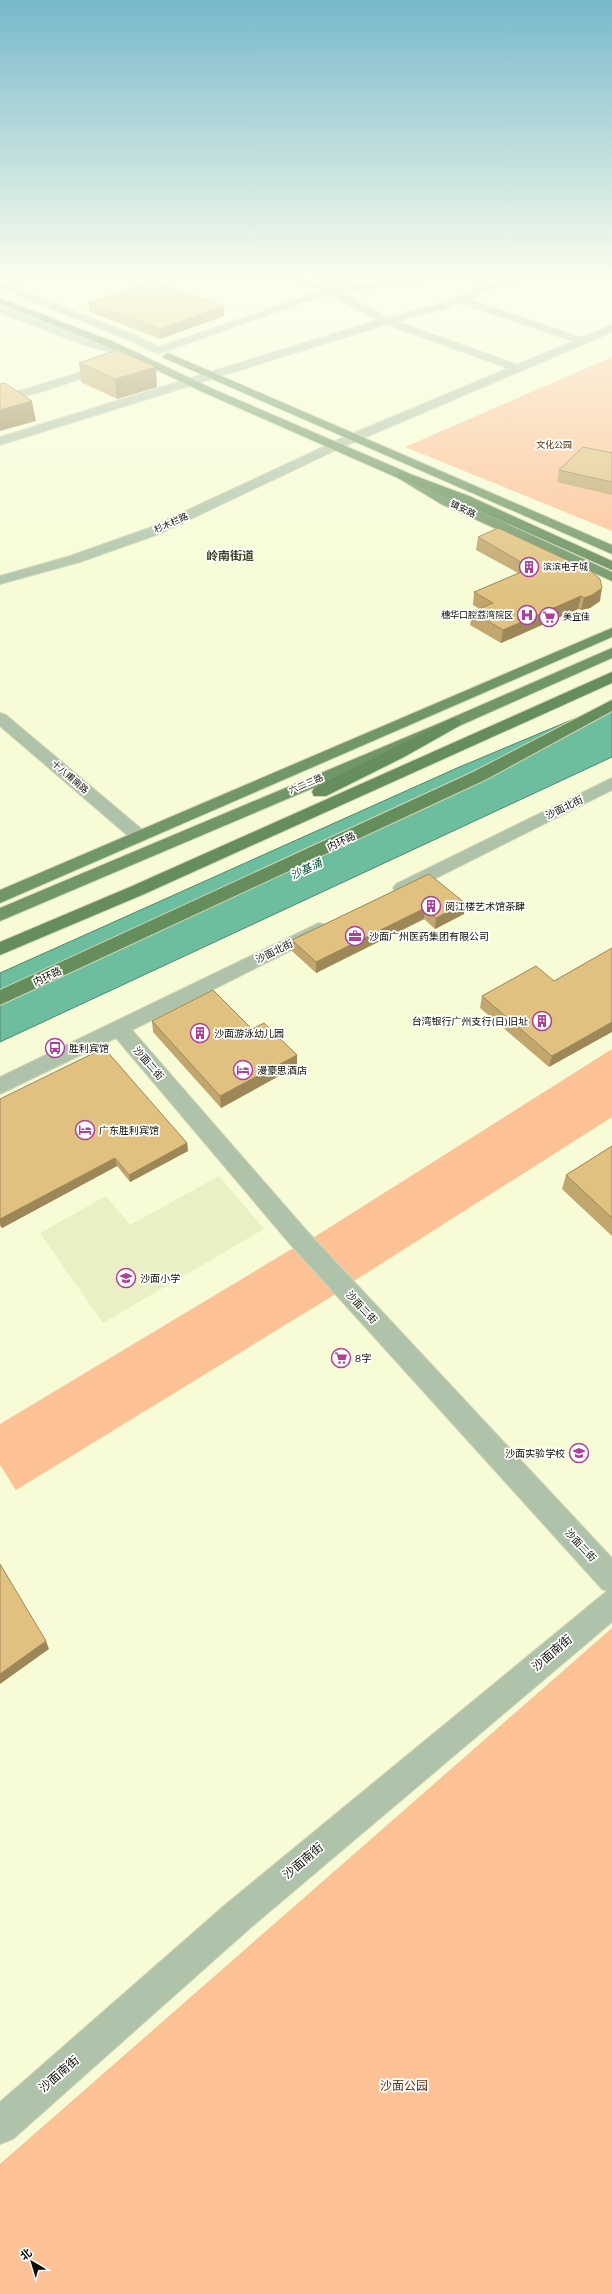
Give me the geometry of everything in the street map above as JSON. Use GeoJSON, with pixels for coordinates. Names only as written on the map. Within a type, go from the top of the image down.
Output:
{"type":"FeatureCollection","features":[{"type":"Feature","properties":{"kind":"highway"},"geometry":{"type":"LineString","coordinates":[[402,475],[464,499],[612,566]]}},
{"type":"Feature","properties":{"kind":"highway"},"geometry":{"type":"LineString","coordinates":[[0,948],[400,773],[612,677]]}},
{"type":"Feature","properties":{"kind":"highway","name":"内环路"},"geometry":{"type":"LineString","coordinates":[[0,998],[498,767],[564,732],[612,703]]}},
{"type":"Feature","properties":{"kind":"highway"},"geometry":{"type":"LineString","coordinates":[[0,948],[209,844],[367,770],[453,723]]}},
{"type":"Feature","properties":{"kind":"main road","name":"镇安路"},"geometry":{"type":"LineString","coordinates":[[197,385],[402,475],[446,501],[612,577]]}},
{"type":"Feature","properties":{"kind":"main road"},"geometry":{"type":"LineString","coordinates":[[235,385],[353,438],[612,550]]}},
{"type":"Feature","properties":{"kind":"main road"},"geometry":{"type":"LineString","coordinates":[[593,568],[612,586]]}},
{"type":"Feature","properties":{"kind":"main road","name":"六二三路"},"geometry":{"type":"LineString","coordinates":[[0,897],[571,650],[611,631]]}},
{"type":"Feature","properties":{"kind":"main road"},"geometry":{"type":"LineString","coordinates":[[571,650],[590,662]]}},
{"type":"Feature","properties":{"kind":"main road","name":"六二三路"},"geometry":{"type":"LineString","coordinates":[[0,915],[453,723],[612,652]]}},
{"type":"Feature","properties":{"kind":"street"},"geometry":{"type":"LineString","coordinates":[[0,398],[33,391],[51,385]]}},
{"type":"Feature","properties":{"kind":"street"},"geometry":{"type":"LineString","coordinates":[[0,441],[180,385]]}},
{"type":"Feature","properties":{"kind":"street"},"geometry":{"type":"LineString","coordinates":[[353,438],[477,385]]}},
{"type":"Feature","properties":{"kind":"street","name":"杉木栏路"},"geometry":{"type":"LineString","coordinates":[[0,580],[82,556],[154,531],[353,438]]}},
{"type":"Feature","properties":{"kind":"street","name":"十八甫南路"},"geometry":{"type":"LineString","coordinates":[[0,718],[139,836]]}},
{"type":"Feature","properties":{"kind":"street","name":"沙面北街"},"geometry":{"type":"LineString","coordinates":[[387,895],[612,783]]}},
{"type":"Feature","properties":{"kind":"street","name":"沙面北街"},"geometry":{"type":"LineString","coordinates":[[0,1086],[337,920]]}},
{"type":"Feature","properties":{"kind":"street","name":"沙面二街"},"geometry":{"type":"LineString","coordinates":[[119,1028],[298,1237],[612,1579]]}},
{"type":"Feature","properties":{"kind":"street","name":"沙面南街"},"geometry":{"type":"LineString","coordinates":[[0,2126],[237,1917],[612,1603]]}},
{"type":"Feature","properties":{"kind":"shaded area","name":"沙面小学"},"geometry":{"type":"Polygon","coordinates":[[[219,1176],[264,1229],[103,1323],[40,1233],[106,1196],[130,1225],[219,1176]]]}},
{"type":"Feature","properties":{"kind":"green space","name":"文化公园"},"geometry":{"type":"Polygon","coordinates":[[[547,385],[612,385],[612,531],[405,447],[547,385]]]}},
{"type":"Feature","properties":{"kind":"green space"},"geometry":{"type":"Polygon","coordinates":[[[612,1049],[612,1117],[351,1283],[311,1239],[612,1049]]]}},
{"type":"Feature","properties":{"kind":"green space"},"geometry":{"type":"Polygon","coordinates":[[[295,1247],[339,1292],[16,1490],[0,1465],[0,1424],[295,1247]]]}},
{"type":"Feature","properties":{"kind":"green space","name":"沙面公园"},"geometry":{"type":"Polygon","coordinates":[[[612,1628],[612,2294],[0,2294],[0,2164],[612,1628]]]}},
{"type":"Feature","properties":{"kind":"water","name":"沙基涌"},"geometry":{"type":"Polygon","coordinates":[[[612,703],[612,757],[0,1042],[0,973],[457,768],[612,703]]]}},
{"type":"Feature","properties":{"kind":"building"},"geometry":{"type":"Polygon","coordinates":[[[0,385],[8,385],[32,401],[0,410],[0,385]]]}},
{"type":"Feature","properties":{"kind":"building"},"geometry":{"type":"Polygon","coordinates":[[[583,447],[612,453],[612,482],[559,470],[583,447]]]}},
{"type":"Feature","properties":{"kind":"building"},"geometry":{"type":"Polygon","coordinates":[[[498,528],[591,571],[600,579],[602,588],[592,595],[584,598],[581,596],[503,630],[472,612],[493,603],[474,592],[531,568],[478,537],[498,528]]]}},
{"type":"Feature","properties":{"kind":"building"},"geometry":{"type":"Polygon","coordinates":[[[429,874],[465,903],[436,918],[425,908],[316,962],[292,940],[429,874]]]}},
{"type":"Feature","properties":{"kind":"building"},"geometry":{"type":"Polygon","coordinates":[[[612,948],[612,1022],[552,1056],[482,996],[536,966],[554,981],[612,948]]]}},
{"type":"Feature","properties":{"kind":"building"},"geometry":{"type":"Polygon","coordinates":[[[213,990],[252,1029],[264,1023],[297,1055],[220,1096],[152,1021],[213,990]]]}},
{"type":"Feature","properties":{"kind":"building","name":"广东胜利宾馆"},"geometry":{"type":"Polygon","coordinates":[[[104,1048],[187,1143],[129,1175],[115,1158],[0,1219],[0,1099],[104,1048]]]}},
{"type":"Feature","properties":{"kind":"building"},"geometry":{"type":"Polygon","coordinates":[[[612,1146],[612,1218],[566,1175],[612,1146]]]}},
{"type":"Feature","properties":{"kind":"building"},"geometry":{"type":"Polygon","coordinates":[[[0,1564],[46,1641],[0,1674],[0,1564]]]}},
{"type":"Feature","properties":{"kind":"place","name":"滨滨电子城"},"geometry":{"type":"Point","coordinates":[529,567]}},
{"type":"Feature","properties":{"kind":"place","name":"穗华口腔荔湾院区"},"geometry":{"type":"Point","coordinates":[527,615]}},
{"type":"Feature","properties":{"kind":"place","name":"美宜佳"},"geometry":{"type":"Point","coordinates":[549,617]}},
{"type":"Feature","properties":{"kind":"place","name":"阅江楼艺术馆茶肆"},"geometry":{"type":"Point","coordinates":[431,906]}},
{"type":"Feature","properties":{"kind":"place","name":"沙面广州医药集团有限公司"},"geometry":{"type":"Point","coordinates":[355,936]}},
{"type":"Feature","properties":{"kind":"place","name":"台湾银行广州支行(日)旧址"},"geometry":{"type":"Point","coordinates":[542,1021]}},
{"type":"Feature","properties":{"kind":"place","name":"沙面游泳幼儿园"},"geometry":{"type":"Point","coordinates":[200,1033]}},
{"type":"Feature","properties":{"kind":"place","name":"胜利宾馆"},"geometry":{"type":"Point","coordinates":[55,1048]}},
{"type":"Feature","properties":{"kind":"place","name":"漫豪思酒店"},"geometry":{"type":"Point","coordinates":[243,1070]}},
{"type":"Feature","properties":{"kind":"place","name":"广东胜利宾馆"},"geometry":{"type":"Point","coordinates":[85,1130]}},
{"type":"Feature","properties":{"kind":"place","name":"沙面小学"},"geometry":{"type":"Point","coordinates":[126,1278]}},
{"type":"Feature","properties":{"kind":"place","name":"8字"},"geometry":{"type":"Point","coordinates":[341,1358]}},
{"type":"Feature","properties":{"kind":"place","name":"沙面实验学校"},"geometry":{"type":"Point","coordinates":[579,1453]}},
{"type":"Feature","properties":{"kind":"district","name":"岭南街道"},"geometry":{"type":"Point","coordinates":[230,556]}}]}
